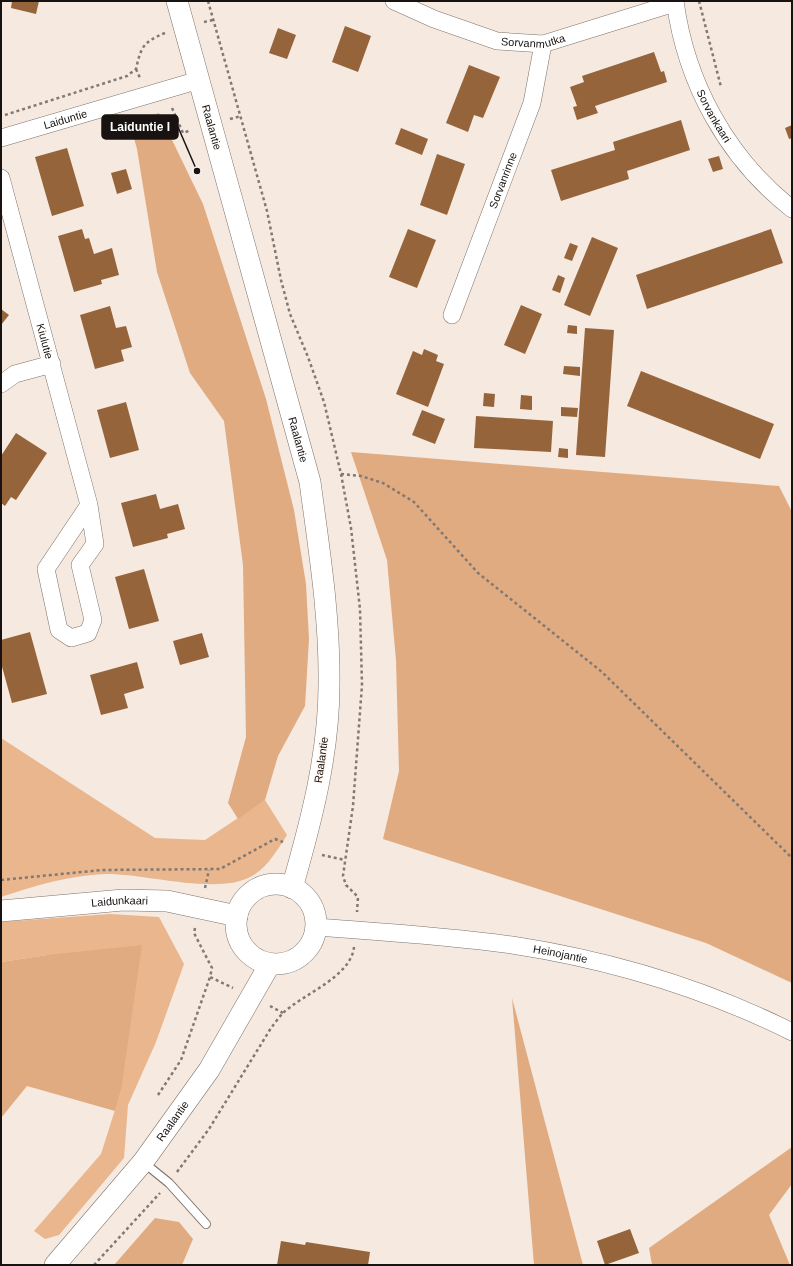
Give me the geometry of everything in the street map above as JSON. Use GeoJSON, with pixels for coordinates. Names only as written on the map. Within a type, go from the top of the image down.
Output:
{"type":"FeatureCollection","features":[{"type":"Feature","properties":{"kind":"street","name":"Raalantie"},"geometry":{"type":"LineString","coordinates":[[177,1],[310,482],[319,547],[327,611],[329,685],[322,768],[303,850],[292,888]]}},
{"type":"Feature","properties":{"kind":"street","name":"Sorvanmutka"},"geometry":{"type":"LineString","coordinates":[[394,1],[434,19],[497,40],[543,44],[675,2]]}},
{"type":"Feature","properties":{"kind":"street","name":"Sorvankaari"},"geometry":{"type":"LineString","coordinates":[[675,2],[683,42],[698,87],[708,108],[728,143],[748,168],[779,199],[792,209]]}},
{"type":"Feature","properties":{"kind":"street","name":"Sorvanrinne"},"geometry":{"type":"LineString","coordinates":[[452,315],[532,103],[543,44]]}},
{"type":"Feature","properties":{"kind":"street","name":"Laiduntie"},"geometry":{"type":"LineString","coordinates":[[1,138],[146,94],[199,80]]}},
{"type":"Feature","properties":{"kind":"street","name":"Kiulutie"},"geometry":{"type":"LineString","coordinates":[[1,178],[89,505],[95,544],[80,565],[93,620],[88,633],[71,638],[59,630],[46,569],[89,505]]}},
{"type":"Feature","properties":{"kind":"street"},"geometry":{"type":"LineString","coordinates":[[1,384],[15,374],[52,364]]}},
{"type":"Feature","properties":{"kind":"street"},"geometry":{"type":"LineString","coordinates":[[273,884],[292,888],[305,897],[312,906],[316,916],[314,938],[301,956],[291,961],[281,964],[270,964],[257,960],[247,951],[239,940],[236,927],[236,916],[243,902],[251,893],[261,887],[273,884]]}},
{"type":"Feature","properties":{"kind":"street","name":"Laidunkaari"},"geometry":{"type":"LineString","coordinates":[[1,911],[123,900],[167,901],[236,916]]}},
{"type":"Feature","properties":{"kind":"street","name":"Heinojantie"},"geometry":{"type":"LineString","coordinates":[[316,927],[428,936],[513,945],[613,965],[687,986],[755,1013],[792,1032]]}},
{"type":"Feature","properties":{"kind":"street","name":"Raalantie"},"geometry":{"type":"LineString","coordinates":[[55,1265],[143,1162],[209,1070],[270,964]]}},
{"type":"Feature","properties":{"kind":"lane"},"geometry":{"type":"LineString","coordinates":[[143,1162],[168,1183],[206,1224]]}},
{"type":"Feature","properties":{"kind":"path"},"geometry":{"type":"LineString","coordinates":[[699,1],[723,90]]}},
{"type":"Feature","properties":{"kind":"path"},"geometry":{"type":"LineString","coordinates":[[146,94],[136,69],[141,49],[153,38],[213,20]]}},
{"type":"Feature","properties":{"kind":"path"},"geometry":{"type":"LineString","coordinates":[[1,117],[127,76],[136,69]]}},
{"type":"Feature","properties":{"kind":"path"},"geometry":{"type":"LineString","coordinates":[[171,106],[183,133],[241,116]]}},
{"type":"Feature","properties":{"kind":"path"},"geometry":{"type":"LineString","coordinates":[[341,474],[361,476],[383,484],[414,502],[478,573],[602,672],[792,858]]}},
{"type":"Feature","properties":{"kind":"path"},"geometry":{"type":"LineString","coordinates":[[1,880],[102,870],[220,869],[275,839],[303,850],[345,860]]}},
{"type":"Feature","properties":{"kind":"path"},"geometry":{"type":"LineString","coordinates":[[158,1095],[181,1060],[210,978],[212,968],[194,933],[209,870]]}},
{"type":"Feature","properties":{"kind":"path"},"geometry":{"type":"LineString","coordinates":[[94,1265],[168,1183],[209,1129],[271,1028],[283,1013],[251,996],[210,978]]}},
{"type":"Feature","properties":{"kind":"shaded area"},"geometry":{"type":"Polygon","coordinates":[[[159,113],[203,204],[266,399],[294,510],[306,584],[309,639],[305,706],[278,756],[265,800],[238,819],[228,803],[246,737],[243,565],[224,421],[190,373],[157,272],[137,149],[130,124],[159,113]]]}},
{"type":"Feature","properties":{"kind":"shaded area"},"geometry":{"type":"Polygon","coordinates":[[[351,452],[779,486],[792,512],[792,983],[706,943],[383,839],[399,771],[396,660],[387,560],[351,452]]]}},
{"type":"Feature","properties":{"kind":"shaded area"},"geometry":{"type":"Polygon","coordinates":[[[1,738],[155,838],[205,840],[265,800],[287,835],[272,858],[263,868],[252,876],[238,882],[201,884],[105,874],[52,882],[1,897],[1,738]]]}},
{"type":"Feature","properties":{"kind":"shaded area"},"geometry":{"type":"Polygon","coordinates":[[[110,914],[159,917],[184,964],[156,1042],[128,1105],[124,1158],[59,1235],[45,1239],[34,1231],[101,1154],[121,1091],[47,955],[1,962],[1,922],[110,914]]]}},
{"type":"Feature","properties":{"kind":"shaded area"},"geometry":{"type":"Polygon","coordinates":[[[142,945],[121,1091],[115,1111],[27,1086],[1,1118],[1,962],[47,955],[142,945]]]}},
{"type":"Feature","properties":{"kind":"shaded area"},"geometry":{"type":"Polygon","coordinates":[[[512,998],[583,1265],[534,1265],[512,998]]]}},
{"type":"Feature","properties":{"kind":"shaded area"},"geometry":{"type":"Polygon","coordinates":[[[792,1147],[792,1184],[769,1215],[790,1265],[652,1265],[649,1248],[792,1147]]]}},
{"type":"Feature","properties":{"kind":"shaded area"},"geometry":{"type":"Polygon","coordinates":[[[155,1218],[179,1222],[193,1239],[182,1265],[114,1265],[155,1218]]]}},
{"type":"Feature","properties":{"kind":"building"},"geometry":{"type":"Polygon","coordinates":[[[12,1],[39,1],[36,14],[11,8],[12,1]]]}},
{"type":"Feature","properties":{"kind":"building"},"geometry":{"type":"Polygon","coordinates":[[[345,26],[371,36],[358,72],[332,62],[345,26]]]}},
{"type":"Feature","properties":{"kind":"building"},"geometry":{"type":"Polygon","coordinates":[[[278,28],[296,35],[287,59],[269,53],[278,28]]]}},
{"type":"Feature","properties":{"kind":"building"},"geometry":{"type":"Polygon","coordinates":[[[654,52],[661,72],[664,71],[667,82],[595,106],[598,113],[577,120],[573,107],[577,106],[570,87],[584,82],[582,76],[654,52]]]}},
{"type":"Feature","properties":{"kind":"building"},"geometry":{"type":"Polygon","coordinates":[[[469,65],[500,77],[483,118],[474,115],[468,132],[446,123],[469,65]]]}},
{"type":"Feature","properties":{"kind":"building"},"geometry":{"type":"Polygon","coordinates":[[[681,120],[690,150],[627,171],[629,179],[561,201],[551,170],[615,150],[613,142],[681,120]]]}},
{"type":"Feature","properties":{"kind":"building"},"geometry":{"type":"Polygon","coordinates":[[[792,125],[792,138],[789,139],[785,128],[792,125]]]}},
{"type":"Feature","properties":{"kind":"building"},"geometry":{"type":"Polygon","coordinates":[[[401,128],[428,139],[422,155],[395,144],[401,128]]]}},
{"type":"Feature","properties":{"kind":"building"},"geometry":{"type":"Polygon","coordinates":[[[67,148],[84,206],[52,216],[35,157],[67,148]]]}},
{"type":"Feature","properties":{"kind":"building"},"geometry":{"type":"Polygon","coordinates":[[[437,154],[465,164],[447,215],[420,205],[437,154]]]}},
{"type":"Feature","properties":{"kind":"building"},"geometry":{"type":"Polygon","coordinates":[[[719,156],[723,169],[713,172],[708,159],[719,156]]]}},
{"type":"Feature","properties":{"kind":"building"},"geometry":{"type":"Polygon","coordinates":[[[126,169],[132,189],[117,194],[111,173],[126,169]]]}},
{"type":"Feature","properties":{"kind":"building"},"geometry":{"type":"Polygon","coordinates":[[[82,229],[85,239],[89,238],[94,254],[112,248],[119,275],[101,280],[102,284],[74,292],[58,236],[82,229]]]}},
{"type":"Feature","properties":{"kind":"building"},"geometry":{"type":"Polygon","coordinates":[[[408,229],[436,240],[417,288],[389,277],[408,229]]]}},
{"type":"Feature","properties":{"kind":"building"},"geometry":{"type":"Polygon","coordinates":[[[771,229],[783,263],[647,309],[636,275],[771,229]]]}},
{"type":"Feature","properties":{"kind":"building"},"geometry":{"type":"Polygon","coordinates":[[[592,237],[618,248],[590,316],[564,305],[592,237]]]}},
{"type":"Feature","properties":{"kind":"building"},"geometry":{"type":"Polygon","coordinates":[[[570,243],[578,246],[572,261],[564,258],[570,243]]]}},
{"type":"Feature","properties":{"kind":"building"},"geometry":{"type":"Polygon","coordinates":[[[558,275],[565,278],[560,293],[552,290],[558,275]]]}},
{"type":"Feature","properties":{"kind":"building"},"geometry":{"type":"Polygon","coordinates":[[[521,305],[542,314],[525,354],[504,345],[521,305]]]}},
{"type":"Feature","properties":{"kind":"building"},"geometry":{"type":"Polygon","coordinates":[[[110,306],[116,328],[126,326],[132,347],[121,350],[124,361],[95,369],[80,315],[110,306]]]}},
{"type":"Feature","properties":{"kind":"building"},"geometry":{"type":"Polygon","coordinates":[[[1,309],[9,315],[1,325],[1,309]]]}},
{"type":"Feature","properties":{"kind":"building"},"geometry":{"type":"Polygon","coordinates":[[[568,325],[577,326],[577,334],[567,333],[568,325]]]}},
{"type":"Feature","properties":{"kind":"building"},"geometry":{"type":"Polygon","coordinates":[[[585,328],[614,330],[605,457],[576,455],[585,328]]]}},
{"type":"Feature","properties":{"kind":"building"},"geometry":{"type":"Polygon","coordinates":[[[424,349],[438,355],[436,361],[444,364],[428,407],[396,394],[413,351],[422,355],[424,349]]]}},
{"type":"Feature","properties":{"kind":"building"},"geometry":{"type":"Polygon","coordinates":[[[564,366],[580,367],[580,376],[563,374],[564,366]]]}},
{"type":"Feature","properties":{"kind":"building"},"geometry":{"type":"Polygon","coordinates":[[[641,371],[774,424],[760,459],[627,406],[641,371]]]}},
{"type":"Feature","properties":{"kind":"building"},"geometry":{"type":"Polygon","coordinates":[[[484,393],[495,394],[494,407],[483,406],[484,393]]]}},
{"type":"Feature","properties":{"kind":"building"},"geometry":{"type":"Polygon","coordinates":[[[521,395],[532,396],[532,410],[520,409],[521,395]]]}},
{"type":"Feature","properties":{"kind":"building"},"geometry":{"type":"Polygon","coordinates":[[[126,402],[139,450],[110,458],[97,410],[126,402]]]}},
{"type":"Feature","properties":{"kind":"building"},"geometry":{"type":"Polygon","coordinates":[[[561,407],[578,408],[577,417],[561,416],[561,407]]]}},
{"type":"Feature","properties":{"kind":"building"},"geometry":{"type":"Polygon","coordinates":[[[422,410],[445,419],[435,444],[412,435],[422,410]]]}},
{"type":"Feature","properties":{"kind":"building"},"geometry":{"type":"Polygon","coordinates":[[[476,416],[553,421],[551,452],[474,448],[476,416]]]}},
{"type":"Feature","properties":{"kind":"building"},"geometry":{"type":"Polygon","coordinates":[[[16,433],[47,453],[16,500],[11,497],[5,506],[1,503],[1,456],[16,433]]]}},
{"type":"Feature","properties":{"kind":"building"},"geometry":{"type":"Polygon","coordinates":[[[559,448],[568,449],[568,458],[558,457],[559,448]]]}},
{"type":"Feature","properties":{"kind":"building"},"geometry":{"type":"Polygon","coordinates":[[[156,494],[160,509],[178,504],[185,529],[167,534],[168,538],[133,547],[121,503],[156,494]]]}},
{"type":"Feature","properties":{"kind":"building"},"geometry":{"type":"Polygon","coordinates":[[[144,569],[159,621],[129,629],[115,577],[144,569]]]}},
{"type":"Feature","properties":{"kind":"building"},"geometry":{"type":"Polygon","coordinates":[[[30,632],[47,694],[12,703],[1,663],[1,640],[30,632]]]}},
{"type":"Feature","properties":{"kind":"building"},"geometry":{"type":"Polygon","coordinates":[[[202,633],[209,657],[180,665],[173,641],[202,633]]]}},
{"type":"Feature","properties":{"kind":"building"},"geometry":{"type":"Polygon","coordinates":[[[137,662],[144,688],[124,694],[128,708],[101,715],[90,675],[137,662]]]}},
{"type":"Feature","properties":{"kind":"building"},"geometry":{"type":"Polygon","coordinates":[[[630,1229],[639,1253],[605,1265],[597,1241],[630,1229]]]}},
{"type":"Feature","properties":{"kind":"building"},"geometry":{"type":"Polygon","coordinates":[[[281,1241],[305,1245],[306,1242],[370,1252],[368,1265],[277,1265],[281,1241]]]}},
{"type":"Feature","properties":{"kind":"place","name":"Laiduntie I"},"geometry":{"type":"Point","coordinates":[197,171]}}]}
